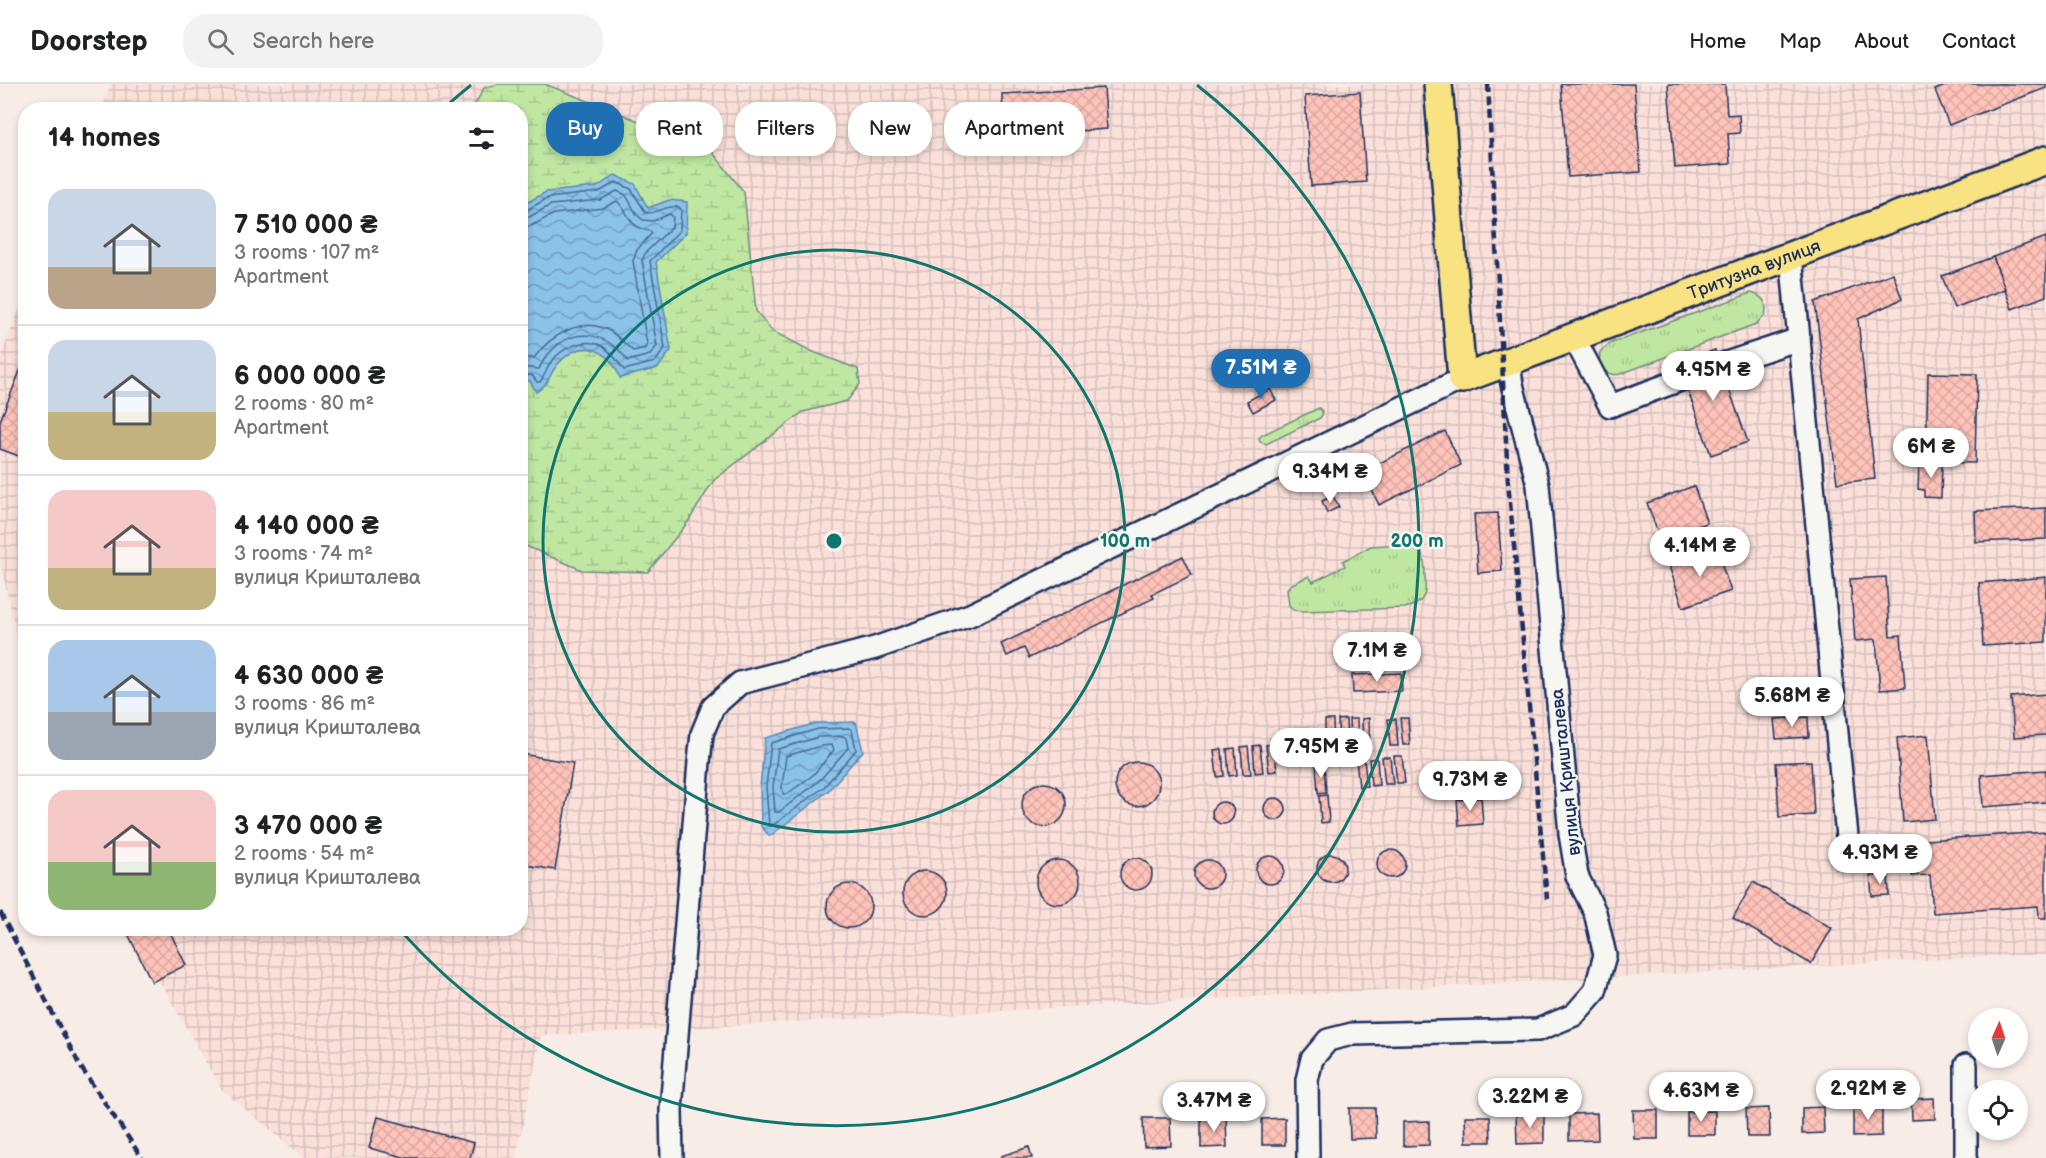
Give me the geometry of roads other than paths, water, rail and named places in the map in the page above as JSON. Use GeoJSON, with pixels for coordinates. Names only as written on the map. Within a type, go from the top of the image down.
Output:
{"type":"FeatureCollection","features":[{"type":"Feature","properties":{"kind":"main road"},"geometry":{"type":"LineString","coordinates":[[1438,84],[1462,379]]}},
{"type":"Feature","properties":{"kind":"main road","name":"Тритузна вулиця"},"geometry":{"type":"LineString","coordinates":[[1462,379],[2046,160]]}},
{"type":"Feature","properties":{"kind":"street"},"geometry":{"type":"LineString","coordinates":[[1791,256],[1848,847]]}},
{"type":"Feature","properties":{"kind":"street"},"geometry":{"type":"LineString","coordinates":[[1573,336],[1610,406],[1683,379]]}},
{"type":"Feature","properties":{"kind":"street"},"geometry":{"type":"LineString","coordinates":[[1720,364],[1799,339]]}},
{"type":"Feature","properties":{"kind":"street","name":"вулиця Кришталева"},"geometry":{"type":"LineString","coordinates":[[1308,1158],[1307,1080],[1312,1059],[1328,1040],[1352,1034],[1538,1030],[1574,1015],[1595,991],[1605,955],[1595,912],[1577,876],[1570,834],[1538,484],[1512,384],[1509,360]]}},
{"type":"Feature","properties":{"kind":"street"},"geometry":{"type":"LineString","coordinates":[[672,1158],[671,1110],[699,762],[702,734],[713,707],[740,683],[875,648],[970,615],[1462,379]]}},
{"type":"Feature","properties":{"kind":"street"},"geometry":{"type":"LineString","coordinates":[[1966,1065],[1966,1158]]}},
{"type":"Feature","properties":{"kind":"water"},"geometry":{"type":"Polygon","coordinates":[[[615,175],[635,184],[648,208],[669,200],[687,202],[686,233],[656,262],[671,350],[658,368],[620,378],[609,359],[601,353],[585,349],[576,351],[558,364],[547,382],[536,392],[528,381],[528,202],[546,192],[597,187],[615,175]]]}},
{"type":"Feature","properties":{"kind":"water"},"geometry":{"type":"Polygon","coordinates":[[[856,722],[863,751],[828,791],[770,836],[761,827],[760,787],[765,738],[817,723],[856,722]]]}},
{"type":"Feature","properties":{"kind":"tunnel"},"geometry":{"type":"LineString","coordinates":[[1683,379],[1720,365]]}},
{"type":"Feature","properties":{"kind":"railway"},"geometry":{"type":"LineString","coordinates":[[1488,84],[1508,481],[1547,899]]}},
{"type":"Feature","properties":{"kind":"railway"},"geometry":{"type":"LineString","coordinates":[[0,912],[80,1066],[142,1158]]}}]}
